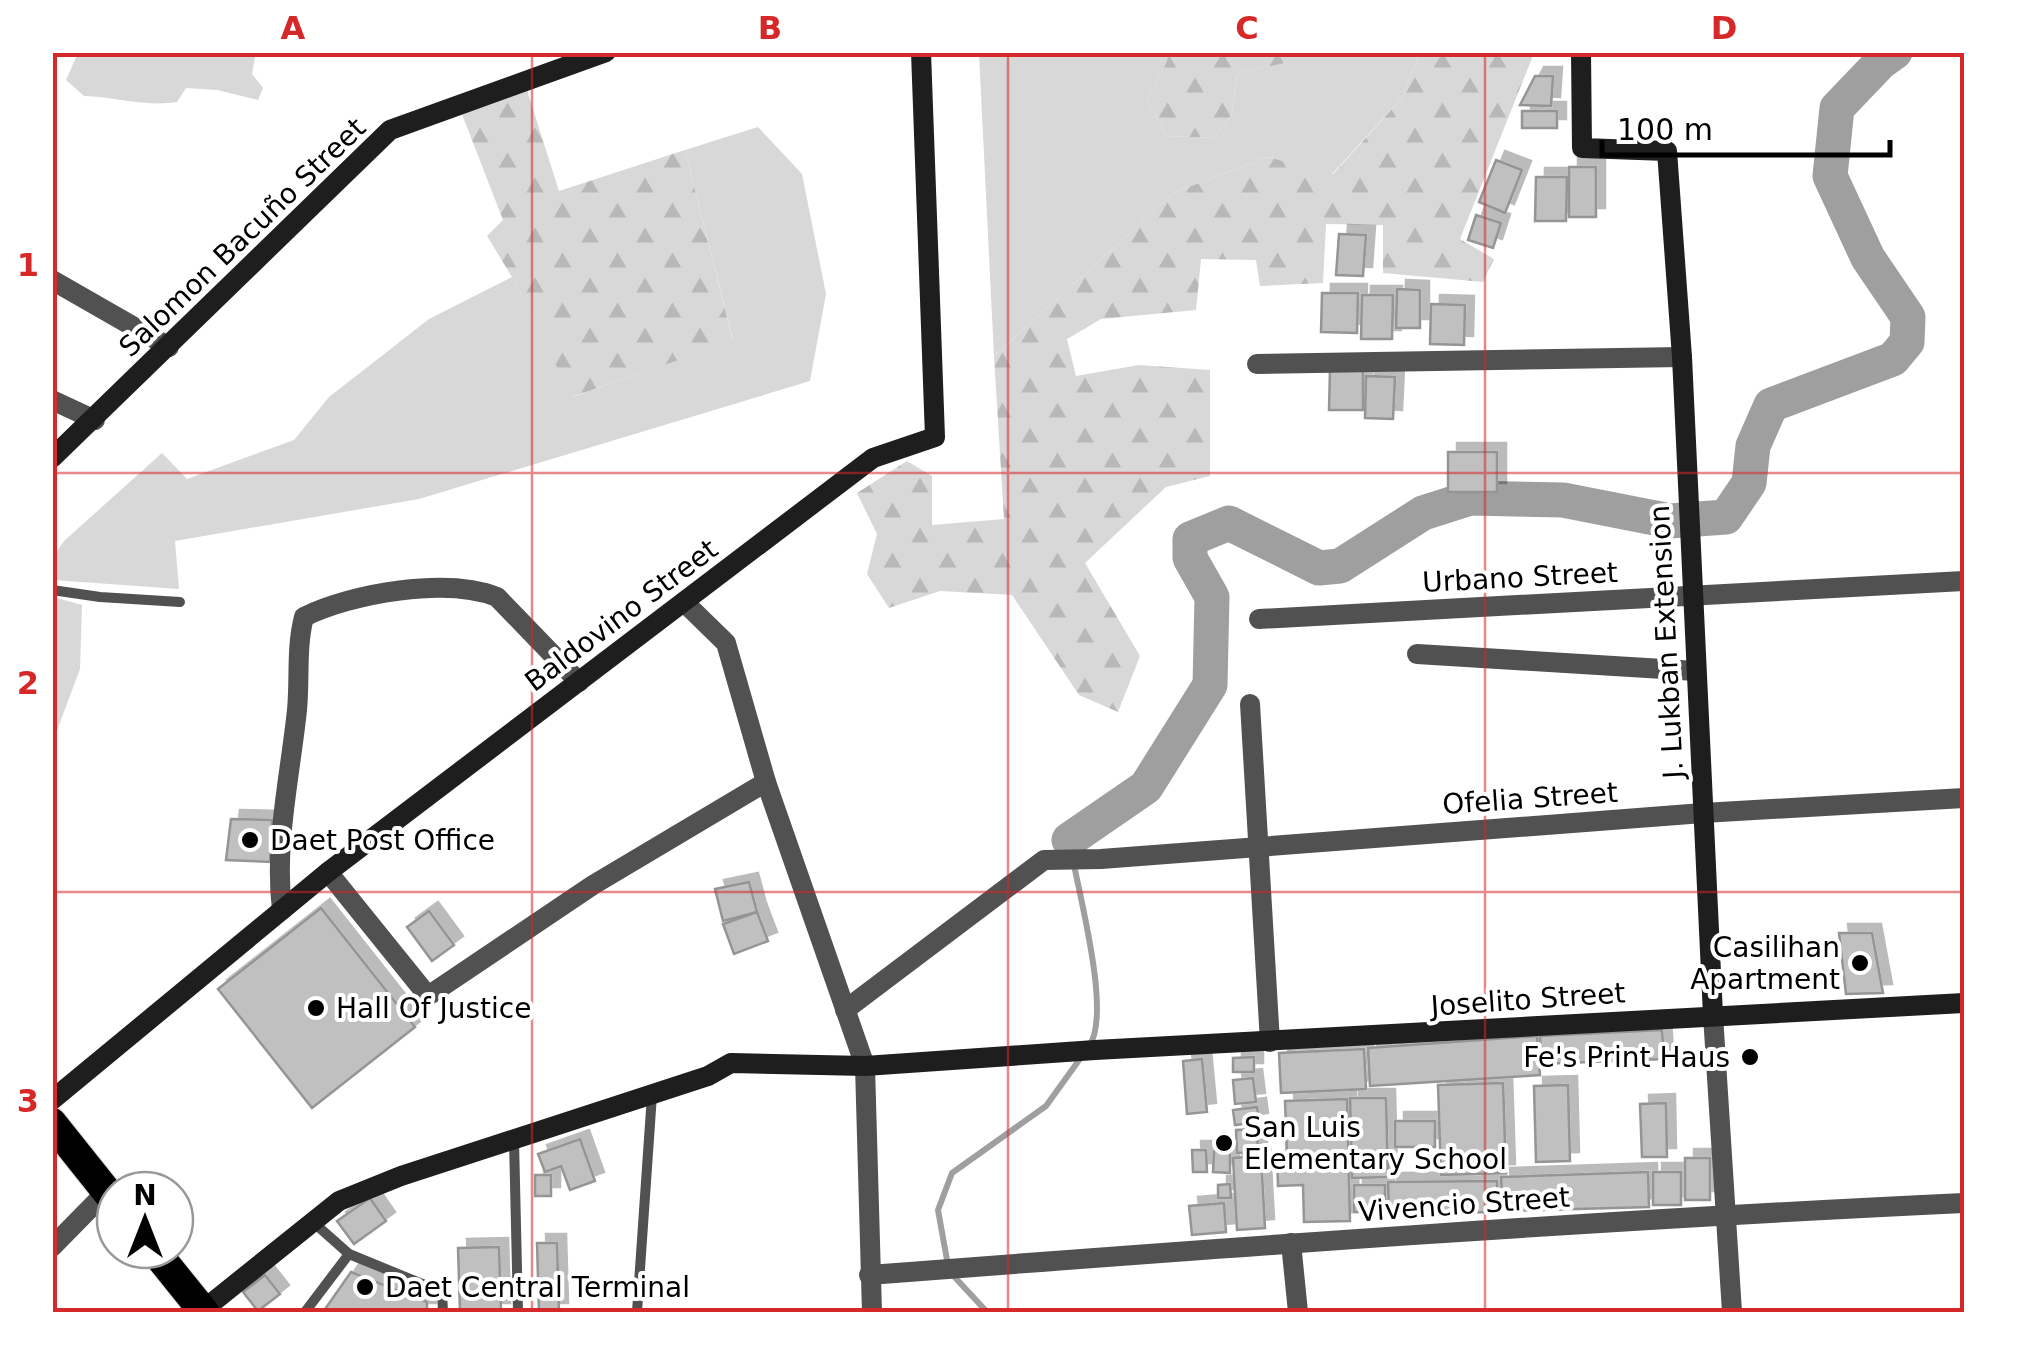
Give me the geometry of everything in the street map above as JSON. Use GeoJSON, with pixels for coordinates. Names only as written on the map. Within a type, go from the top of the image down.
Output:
{"type":"FeatureCollection","features":[{"type":"Feature","properties":{"kind":"highway"},"geometry":{"type":"LineString","coordinates":[[52,1123],[95,1176]]}},
{"type":"Feature","properties":{"kind":"highway"},"geometry":{"type":"LineString","coordinates":[[170,1270],[204,1311]]}},
{"type":"Feature","properties":{"kind":"street","name":"Salomon Bacuño Street"},"geometry":{"type":"LineString","coordinates":[[52,458],[390,130],[606,52]]}},
{"type":"Feature","properties":{"kind":"street","name":"Baldovino Street"},"geometry":{"type":"LineString","coordinates":[[52,1100],[328,872],[873,458],[934,437],[921,52]]}},
{"type":"Feature","properties":{"kind":"street","name":"J. Lukban Extension"},"geometry":{"type":"LineString","coordinates":[[1581,52],[1582,148],[1667,151],[1682,356],[1732,1312]]}},
{"type":"Feature","properties":{"kind":"street"},"geometry":{"type":"LineString","coordinates":[[52,280],[169,347]]}},
{"type":"Feature","properties":{"kind":"street"},"geometry":{"type":"LineString","coordinates":[[1256,364],[1682,356]]}},
{"type":"Feature","properties":{"kind":"street"},"geometry":{"type":"LineString","coordinates":[[52,400],[95,420]]}},
{"type":"Feature","properties":{"kind":"street","name":"Urbano Street"},"geometry":{"type":"LineString","coordinates":[[1259,619],[1964,580]]}},
{"type":"Feature","properties":{"kind":"street"},"geometry":{"type":"LineString","coordinates":[[282,910],[278,871],[304,617],[322,608],[388,594],[432,588],[480,590],[496,597],[579,682]]}},
{"type":"Feature","properties":{"kind":"street"},"geometry":{"type":"LineString","coordinates":[[684,602],[726,643],[766,782],[865,1066],[872,1312]]}},
{"type":"Feature","properties":{"kind":"street"},"geometry":{"type":"LineString","coordinates":[[1417,654],[1696,671]]}},
{"type":"Feature","properties":{"kind":"street"},"geometry":{"type":"LineString","coordinates":[[1250,704],[1270,1042]]}},
{"type":"Feature","properties":{"kind":"street"},"geometry":{"type":"LineString","coordinates":[[328,872],[428,996],[593,885],[766,782]]}},
{"type":"Feature","properties":{"kind":"street","name":"Ofelia Street"},"geometry":{"type":"LineString","coordinates":[[846,1010],[1044,860],[1964,798]]}},
{"type":"Feature","properties":{"kind":"street","name":"Joselito Street"},"geometry":{"type":"LineString","coordinates":[[204,1311],[339,1200],[401,1176],[708,1076],[731,1063],[865,1066],[1964,1003]]}},
{"type":"Feature","properties":{"kind":"street","name":"Vivencio Street"},"geometry":{"type":"LineString","coordinates":[[869,1274],[1726,1214],[1964,1203]]}},
{"type":"Feature","properties":{"kind":"street"},"geometry":{"type":"LineString","coordinates":[[52,1247],[95,1210]]}},
{"type":"Feature","properties":{"kind":"street"},"geometry":{"type":"LineString","coordinates":[[1291,1244],[1298,1312]]}},
{"type":"Feature","properties":{"kind":"lane"},"geometry":{"type":"LineString","coordinates":[[52,590],[180,602]]}},
{"type":"Feature","properties":{"kind":"lane"},"geometry":{"type":"LineString","coordinates":[[637,1312],[652,1095]]}},
{"type":"Feature","properties":{"kind":"lane"},"geometry":{"type":"LineString","coordinates":[[514,1140],[518,1312]]}},
{"type":"Feature","properties":{"kind":"lane"},"geometry":{"type":"LineString","coordinates":[[311,1220],[349,1254],[442,1292],[443,1312]]}},
{"type":"Feature","properties":{"kind":"lane"},"geometry":{"type":"LineString","coordinates":[[305,1312],[349,1254]]}},
{"type":"Feature","properties":{"kind":"green space"},"geometry":{"type":"Polygon","coordinates":[[[256,52],[252,74],[263,88],[258,100],[217,90],[186,88],[177,102],[141,103],[84,96],[66,80],[78,53],[256,52]]]}},
{"type":"Feature","properties":{"kind":"green space"},"geometry":{"type":"Polygon","coordinates":[[[1168,52],[1289,53],[1285,63],[1237,73],[1232,114],[1214,138],[1167,136],[1147,100],[1168,52]]]}},
{"type":"Feature","properties":{"kind":"green space"},"geometry":{"type":"Polygon","coordinates":[[[979,53],[1168,53],[1147,100],[1167,136],[1214,138],[1232,114],[1237,73],[1284,63],[1289,53],[1419,53],[1403,97],[1332,174],[1268,157],[1175,192],[994,356],[979,53]]]}},
{"type":"Feature","properties":{"kind":"green space"},"geometry":{"type":"Polygon","coordinates":[[[1419,53],[1534,53],[1460,239],[1494,259],[1483,282],[1383,273],[1383,225],[1326,224],[1323,283],[1260,286],[1256,260],[1201,259],[1196,310],[1101,319],[1067,339],[1076,376],[1139,365],[1210,370],[1210,476],[1166,487],[1085,563],[1140,656],[1118,712],[1079,695],[1012,595],[940,591],[889,608],[867,574],[877,534],[857,493],[907,461],[932,476],[932,525],[1004,519],[994,356],[1175,192],[1268,157],[1333,174],[1403,97],[1419,53]]]}},
{"type":"Feature","properties":{"kind":"green space"},"geometry":{"type":"Polygon","coordinates":[[[526,87],[559,191],[685,150],[733,341],[572,397],[487,236],[503,220],[460,109],[526,87]]]}},
{"type":"Feature","properties":{"kind":"green space"},"geometry":{"type":"Polygon","coordinates":[[[758,127],[802,174],[826,294],[810,381],[419,499],[175,541],[179,589],[53,580],[53,557],[64,541],[162,453],[187,479],[294,440],[329,397],[429,319],[512,277],[573,397],[733,340],[685,150],[758,127]]]}},
{"type":"Feature","properties":{"kind":"green space"},"geometry":{"type":"Polygon","coordinates":[[[53,597],[82,605],[80,669],[53,741],[53,597]]]}},
{"type":"Feature","properties":{"kind":"building"},"geometry":{"type":"Polygon","coordinates":[[[1535,76],[1553,76],[1551,106],[1520,105],[1535,76]]]}},
{"type":"Feature","properties":{"kind":"building"},"geometry":{"type":"Polygon","coordinates":[[[1522,111],[1557,111],[1557,128],[1522,128],[1522,111]]]}},
{"type":"Feature","properties":{"kind":"building"},"geometry":{"type":"Polygon","coordinates":[[[1496,160],[1522,170],[1505,213],[1479,202],[1496,160]]]}},
{"type":"Feature","properties":{"kind":"building"},"geometry":{"type":"Polygon","coordinates":[[[1569,167],[1596,167],[1596,217],[1569,217],[1569,167]]]}},
{"type":"Feature","properties":{"kind":"building"},"geometry":{"type":"Polygon","coordinates":[[[1536,177],[1567,177],[1566,221],[1535,221],[1536,177]]]}},
{"type":"Feature","properties":{"kind":"building"},"geometry":{"type":"Polygon","coordinates":[[[1476,215],[1501,223],[1493,248],[1468,240],[1476,215]]]}},
{"type":"Feature","properties":{"kind":"building"},"geometry":{"type":"Polygon","coordinates":[[[1339,234],[1366,235],[1363,276],[1336,275],[1339,234]]]}},
{"type":"Feature","properties":{"kind":"building"},"geometry":{"type":"Polygon","coordinates":[[[1397,289],[1420,290],[1420,328],[1396,328],[1397,289]]]}},
{"type":"Feature","properties":{"kind":"building"},"geometry":{"type":"Polygon","coordinates":[[[1322,293],[1358,293],[1357,333],[1321,332],[1322,293]]]}},
{"type":"Feature","properties":{"kind":"building"},"geometry":{"type":"Polygon","coordinates":[[[1362,295],[1393,295],[1392,339],[1361,339],[1362,295]]]}},
{"type":"Feature","properties":{"kind":"building"},"geometry":{"type":"Polygon","coordinates":[[[1431,304],[1465,305],[1464,345],[1430,344],[1431,304]]]}},
{"type":"Feature","properties":{"kind":"building"},"geometry":{"type":"Polygon","coordinates":[[[1330,369],[1363,369],[1363,410],[1329,410],[1330,369]]]}},
{"type":"Feature","properties":{"kind":"building"},"geometry":{"type":"Polygon","coordinates":[[[1366,376],[1395,377],[1393,419],[1365,418],[1366,376]]]}},
{"type":"Feature","properties":{"kind":"building"},"geometry":{"type":"Polygon","coordinates":[[[1448,452],[1497,452],[1497,492],[1448,492],[1448,452]]]}},
{"type":"Feature","properties":{"kind":"building","name":"Daet Post Office"},"geometry":{"type":"Polygon","coordinates":[[[231,819],[272,820],[270,862],[226,860],[231,819]]]}},
{"type":"Feature","properties":{"kind":"building"},"geometry":{"type":"Polygon","coordinates":[[[749,882],[757,912],[723,921],[715,889],[749,882]]]}},
{"type":"Feature","properties":{"kind":"building","name":"Hall Of Justice"},"geometry":{"type":"Polygon","coordinates":[[[321,908],[415,1027],[312,1108],[218,989],[321,908]]]}},
{"type":"Feature","properties":{"kind":"building"},"geometry":{"type":"Polygon","coordinates":[[[429,911],[454,945],[432,961],[407,927],[429,911]]]}},
{"type":"Feature","properties":{"kind":"building"},"geometry":{"type":"Polygon","coordinates":[[[757,912],[768,941],[734,954],[723,924],[757,912]]]}},
{"type":"Feature","properties":{"kind":"building","name":"Casilihan Apartment"},"geometry":{"type":"Polygon","coordinates":[[[1839,933],[1872,933],[1883,993],[1846,994],[1839,933]]]}},
{"type":"Feature","properties":{"kind":"building"},"geometry":{"type":"Polygon","coordinates":[[[1662,1030],[1664,1059],[1541,1064],[1540,1036],[1662,1030]]]}},
{"type":"Feature","properties":{"kind":"building"},"geometry":{"type":"Polygon","coordinates":[[[1537,1036],[1540,1075],[1370,1086],[1368,1048],[1537,1036]]]}},
{"type":"Feature","properties":{"kind":"building"},"geometry":{"type":"Polygon","coordinates":[[[1364,1049],[1366,1089],[1281,1093],[1279,1053],[1364,1049]]]}},
{"type":"Feature","properties":{"kind":"building"},"geometry":{"type":"Polygon","coordinates":[[[1254,1057],[1254,1072],[1233,1072],[1233,1058],[1254,1057]]]}},
{"type":"Feature","properties":{"kind":"building"},"geometry":{"type":"Polygon","coordinates":[[[1202,1059],[1207,1112],[1187,1114],[1183,1061],[1202,1059]]]}},
{"type":"Feature","properties":{"kind":"building"},"geometry":{"type":"Polygon","coordinates":[[[1253,1078],[1256,1102],[1235,1104],[1233,1080],[1253,1078]]]}},
{"type":"Feature","properties":{"kind":"building"},"geometry":{"type":"Polygon","coordinates":[[[1503,1083],[1506,1173],[1441,1175],[1438,1085],[1503,1083]]]}},
{"type":"Feature","properties":{"kind":"building"},"geometry":{"type":"Polygon","coordinates":[[[1568,1085],[1570,1161],[1536,1162],[1534,1086],[1568,1085]]]}},
{"type":"Feature","properties":{"kind":"building"},"geometry":{"type":"Polygon","coordinates":[[[1350,1098],[1386,1098],[1388,1177],[1352,1178],[1350,1098]]]}},
{"type":"Feature","properties":{"kind":"building"},"geometry":{"type":"Polygon","coordinates":[[[1347,1099],[1350,1221],[1304,1222],[1303,1185],[1278,1186],[1277,1152],[1287,1152],[1285,1101],[1347,1099]]]}},
{"type":"Feature","properties":{"kind":"building"},"geometry":{"type":"Polygon","coordinates":[[[1666,1103],[1667,1157],[1642,1157],[1640,1104],[1666,1103]]]}},
{"type":"Feature","properties":{"kind":"building"},"geometry":{"type":"Polygon","coordinates":[[[1257,1107],[1259,1122],[1235,1125],[1233,1110],[1257,1107]]]}},
{"type":"Feature","properties":{"kind":"building"},"geometry":{"type":"Polygon","coordinates":[[[1395,1121],[1435,1121],[1435,1147],[1395,1147],[1395,1121]]]}},
{"type":"Feature","properties":{"kind":"building"},"geometry":{"type":"Polygon","coordinates":[[[1257,1129],[1258,1152],[1237,1153],[1236,1130],[1257,1129]]]}},
{"type":"Feature","properties":{"kind":"building"},"geometry":{"type":"Polygon","coordinates":[[[580,1139],[595,1181],[570,1190],[561,1166],[545,1172],[538,1154],[580,1139]]]}},
{"type":"Feature","properties":{"kind":"building"},"geometry":{"type":"Polygon","coordinates":[[[1192,1150],[1206,1150],[1207,1172],[1193,1172],[1192,1150]]]}},
{"type":"Feature","properties":{"kind":"building"},"geometry":{"type":"Polygon","coordinates":[[[1214,1151],[1230,1151],[1230,1173],[1213,1172],[1214,1151]]]}},
{"type":"Feature","properties":{"kind":"building"},"geometry":{"type":"Polygon","coordinates":[[[1261,1156],[1265,1228],[1237,1230],[1233,1158],[1261,1156]]]}},
{"type":"Feature","properties":{"kind":"building"},"geometry":{"type":"Polygon","coordinates":[[[1685,1158],[1710,1158],[1710,1200],[1685,1200],[1685,1158]]]}},
{"type":"Feature","properties":{"kind":"building"},"geometry":{"type":"Polygon","coordinates":[[[1648,1172],[1649,1207],[1503,1211],[1501,1177],[1648,1172]]]}},
{"type":"Feature","properties":{"kind":"building"},"geometry":{"type":"Polygon","coordinates":[[[1653,1172],[1681,1172],[1681,1205],[1653,1205],[1653,1172]]]}},
{"type":"Feature","properties":{"kind":"building"},"geometry":{"type":"Polygon","coordinates":[[[535,1175],[551,1175],[551,1196],[535,1196],[535,1175]]]}},
{"type":"Feature","properties":{"kind":"building"},"geometry":{"type":"Polygon","coordinates":[[[1497,1181],[1498,1212],[1389,1214],[1388,1182],[1497,1181]]]}},
{"type":"Feature","properties":{"kind":"building"},"geometry":{"type":"Polygon","coordinates":[[[1230,1184],[1231,1198],[1218,1198],[1218,1185],[1230,1184]]]}},
{"type":"Feature","properties":{"kind":"building"},"geometry":{"type":"Polygon","coordinates":[[[1354,1185],[1385,1185],[1385,1212],[1354,1212],[1354,1185]]]}},
{"type":"Feature","properties":{"kind":"building"},"geometry":{"type":"Polygon","coordinates":[[[370,1198],[386,1221],[354,1244],[337,1221],[370,1198]]]}},
{"type":"Feature","properties":{"kind":"building"},"geometry":{"type":"Polygon","coordinates":[[[1224,1203],[1226,1232],[1192,1235],[1189,1206],[1224,1203]]]}},
{"type":"Feature","properties":{"kind":"building"},"geometry":{"type":"Polygon","coordinates":[[[537,1243],[557,1243],[559,1312],[539,1312],[537,1243]]]}},
{"type":"Feature","properties":{"kind":"building"},"geometry":{"type":"Polygon","coordinates":[[[499,1247],[501,1312],[460,1312],[458,1248],[499,1247]]]}},
{"type":"Feature","properties":{"kind":"building","name":"Daet Central Terminal"},"geometry":{"type":"Polygon","coordinates":[[[351,1272],[427,1302],[427,1312],[323,1312],[351,1272]]]}},
{"type":"Feature","properties":{"kind":"building"},"geometry":{"type":"Polygon","coordinates":[[[265,1275],[280,1294],[258,1311],[243,1292],[265,1275]]]}},
{"type":"Feature","properties":{"kind":"waterway"},"geometry":{"type":"LineString","coordinates":[[1069,840],[1146,787],[1210,685],[1212,597],[1190,558],[1190,539],[1229,523],[1319,568],[1340,566],[1423,513],[1470,498],[1563,500],[1670,521],[1726,517],[1749,483],[1753,446],[1771,405],[1893,359],[1907,342],[1908,317],[1868,258],[1830,176],[1837,108],[1895,52]]}},
{"type":"Feature","properties":{"kind":"waterway"},"geometry":{"type":"LineString","coordinates":[[1069,840],[1095,978],[1095,1030],[1089,1046]]}},
{"type":"Feature","properties":{"kind":"waterway"},"geometry":{"type":"LineString","coordinates":[[987,1312],[949,1271],[938,1210],[952,1173],[1046,1106],[1082,1056]]}},
{"type":"Feature","properties":{"kind":"place","name":"Daet Post Office"},"geometry":{"type":"Point","coordinates":[250,840]}},
{"type":"Feature","properties":{"kind":"place","name":"Casilihan Apartment"},"geometry":{"type":"Point","coordinates":[1860,963]}},
{"type":"Feature","properties":{"kind":"place","name":"Hall Of Justice"},"geometry":{"type":"Point","coordinates":[316,1008]}},
{"type":"Feature","properties":{"kind":"place","name":"Fe's Print Haus"},"geometry":{"type":"Point","coordinates":[1750,1057]}},
{"type":"Feature","properties":{"kind":"place","name":"San Luis Elementary School"},"geometry":{"type":"Point","coordinates":[1224,1143]}},
{"type":"Feature","properties":{"kind":"place","name":"Daet Central Terminal"},"geometry":{"type":"Point","coordinates":[365,1287]}}]}
